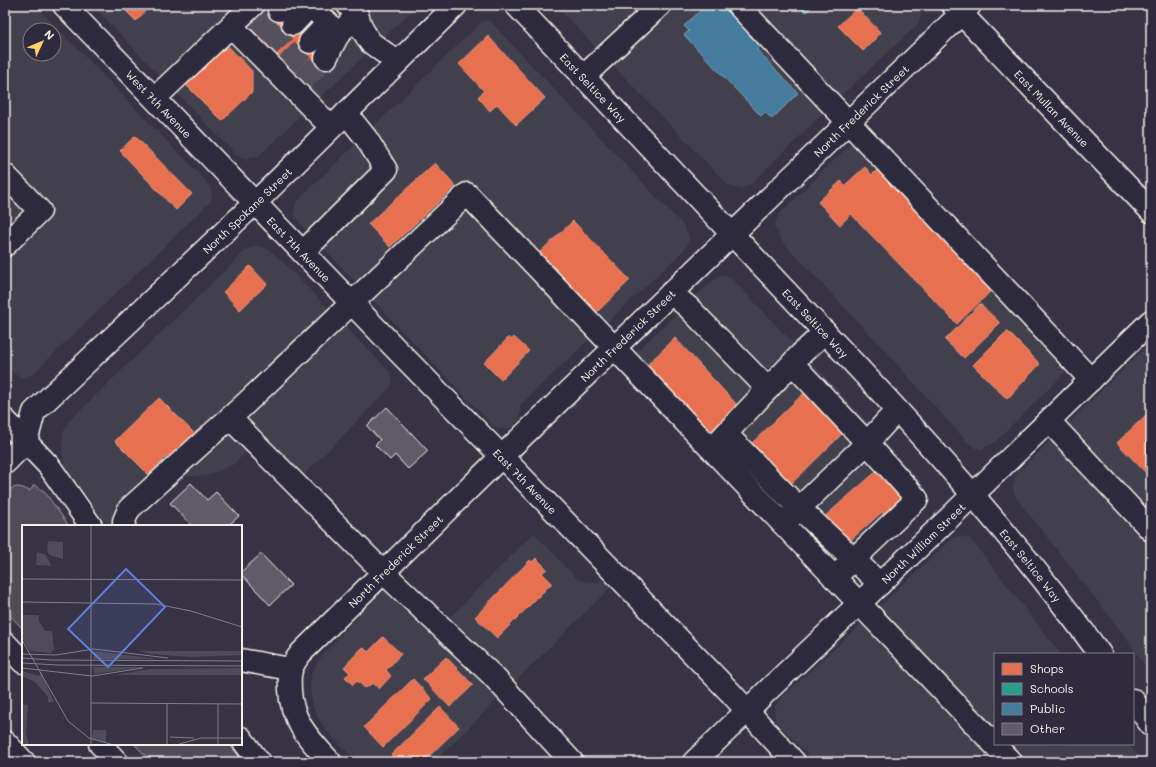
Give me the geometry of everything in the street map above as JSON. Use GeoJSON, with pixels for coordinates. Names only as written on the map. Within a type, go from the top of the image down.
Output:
{"type":"FeatureCollection","features":[{"type":"Feature","properties":{"kind":"main road","name":"West 7th Avenue"},"geometry":{"type":"LineString","coordinates":[[64,5],[256,202]]}},
{"type":"Feature","properties":{"kind":"main road"},"geometry":{"type":"LineString","coordinates":[[155,98],[253,5]]}},
{"type":"Feature","properties":{"kind":"main road"},"geometry":{"type":"LineString","coordinates":[[285,13],[311,5],[333,29]]}},
{"type":"Feature","properties":{"kind":"main road","name":"North Spokane Street"},"geometry":{"type":"LineString","coordinates":[[34,412],[256,202],[456,5]]}},
{"type":"Feature","properties":{"kind":"main road","name":"East Seltice Way"},"geometry":{"type":"LineString","coordinates":[[516,5],[825,332],[973,494],[1036,570],[1099,653]]}},
{"type":"Feature","properties":{"kind":"main road"},"geometry":{"type":"LineString","coordinates":[[584,77],[660,5]]}},
{"type":"Feature","properties":{"kind":"main road"},"geometry":{"type":"LineString","coordinates":[[738,5],[849,121],[1091,380]]}},
{"type":"Feature","properties":{"kind":"main road","name":"North Frederick Street"},"geometry":{"type":"LineString","coordinates":[[290,670],[301,653],[614,347],[849,121],[961,8]]}},
{"type":"Feature","properties":{"kind":"main road","name":"East Mullan Avenue"},"geometry":{"type":"LineString","coordinates":[[961,8],[1151,211]]}},
{"type":"Feature","properties":{"kind":"main road"},"geometry":{"type":"LineString","coordinates":[[310,42],[333,29],[353,10],[370,42],[397,62]]}},
{"type":"Feature","properties":{"kind":"main road"},"geometry":{"type":"LineString","coordinates":[[231,26],[258,44],[298,85],[339,120],[366,138],[386,170],[303,252]]}},
{"type":"Feature","properties":{"kind":"main road"},"geometry":{"type":"LineString","coordinates":[[326,58],[333,29]]}},
{"type":"Feature","properties":{"kind":"main road"},"geometry":{"type":"LineString","coordinates":[[5,175],[40,211],[5,245]]}},
{"type":"Feature","properties":{"kind":"main road"},"geometry":{"type":"LineString","coordinates":[[124,525],[126,514],[137,501],[230,418],[467,194],[614,347],[719,442],[799,508],[880,584]]}},
{"type":"Feature","properties":{"kind":"main road","name":"East 7th Avenue"},"geometry":{"type":"LineString","coordinates":[[256,202],[747,711],[794,762]]}},
{"type":"Feature","properties":{"kind":"main road"},"geometry":{"type":"LineString","coordinates":[[671,293],[688,307],[768,389]]}},
{"type":"Feature","properties":{"kind":"main road","name":"North William Street"},"geometry":{"type":"LineString","coordinates":[[694,762],[859,605],[1151,321]]}},
{"type":"Feature","properties":{"kind":"main road"},"geometry":{"type":"LineString","coordinates":[[719,442],[792,364],[825,332]]}},
{"type":"Feature","properties":{"kind":"main road"},"geometry":{"type":"LineString","coordinates":[[792,364],[867,443],[917,499],[834,578]]}},
{"type":"Feature","properties":{"kind":"main road"},"geometry":{"type":"LineString","coordinates":[[783,524],[867,443],[897,410]]}},
{"type":"Feature","properties":{"kind":"main road"},"geometry":{"type":"LineString","coordinates":[[5,416],[34,412],[26,442],[5,463]]}},
{"type":"Feature","properties":{"kind":"main road"},"geometry":{"type":"LineString","coordinates":[[230,418],[384,573],[492,675],[572,762]]}},
{"type":"Feature","properties":{"kind":"main road"},"geometry":{"type":"LineString","coordinates":[[5,420],[49,466],[90,525]]}},
{"type":"Feature","properties":{"kind":"main road"},"geometry":{"type":"LineString","coordinates":[[1049,421],[1151,530]]}},
{"type":"Feature","properties":{"kind":"main road"},"geometry":{"type":"LineString","coordinates":[[719,442],[783,524],[994,744]]}},
{"type":"Feature","properties":{"kind":"main road"},"geometry":{"type":"LineString","coordinates":[[5,643],[22,661]]}},
{"type":"Feature","properties":{"kind":"main road"},"geometry":{"type":"LineString","coordinates":[[242,660],[290,670],[290,697],[292,710],[297,722],[330,762]]}},
{"type":"Feature","properties":{"kind":"main road"},"geometry":{"type":"LineString","coordinates":[[1134,701],[1151,725]]}},
{"type":"Feature","properties":{"kind":"main road"},"geometry":{"type":"LineString","coordinates":[[242,739],[259,762]]}},
{"type":"Feature","properties":{"kind":"main road"},"geometry":{"type":"LineString","coordinates":[[5,742],[24,762]]}},
{"type":"Feature","properties":{"kind":"main road"},"geometry":{"type":"LineString","coordinates":[[101,745],[117,762]]}},
{"type":"Feature","properties":{"kind":"main road"},"geometry":{"type":"LineString","coordinates":[[995,745],[1011,762]]}},
{"type":"Feature","properties":{"kind":"shaded area"},"geometry":{"type":"Polygon","coordinates":[[[5,5],[35,5],[52,22],[22,22],[22,62],[62,62],[62,33],[207,182],[212,192],[211,201],[33,374],[20,379],[5,364],[5,5]]]}},
{"type":"Feature","properties":{"kind":"shaded area"},"geometry":{"type":"Polygon","coordinates":[[[92,5],[418,5],[261,154],[257,157],[246,159],[236,155],[92,5]]]}},
{"type":"Feature","properties":{"kind":"shaded area"},"geometry":{"type":"Polygon","coordinates":[[[555,5],[922,5],[924,9],[918,24],[843,94],[751,184],[741,189],[727,184],[555,5]]]}},
{"type":"Feature","properties":{"kind":"shaded area"},"geometry":{"type":"Polygon","coordinates":[[[489,20],[683,225],[689,239],[683,251],[521,404],[519,420],[513,427],[505,429],[498,429],[494,427],[294,216],[295,205],[299,199],[479,24],[483,21],[489,20]]]}},
{"type":"Feature","properties":{"kind":"shaded area"},"geometry":{"type":"Polygon","coordinates":[[[865,130],[1082,356],[994,443],[982,449],[975,448],[967,442],[876,341],[782,241],[774,226],[779,214],[865,130]]]}},
{"type":"Feature","properties":{"kind":"shaded area"},"geometry":{"type":"Polygon","coordinates":[[[260,246],[277,256],[390,372],[392,377],[392,386],[292,487],[252,446],[234,464],[208,476],[177,476],[119,525],[107,525],[64,465],[62,449],[63,433],[68,422],[245,251],[252,247],[260,246]]]}},
{"type":"Feature","properties":{"kind":"shaded area"},"geometry":{"type":"Polygon","coordinates":[[[722,275],[732,279],[835,387],[923,484],[926,490],[928,498],[925,507],[848,582],[630,357],[712,281],[722,275]]]}},
{"type":"Feature","properties":{"kind":"shaded area"},"geometry":{"type":"Polygon","coordinates":[[[1151,342],[1151,674],[1121,631],[1016,498],[1013,489],[1015,478],[1019,471],[1151,342]]]}},
{"type":"Feature","properties":{"kind":"shaded area"},"geometry":{"type":"Polygon","coordinates":[[[34,485],[44,491],[68,525],[22,525],[22,628],[5,610],[5,493],[17,487],[30,491],[34,485]]]}},
{"type":"Feature","properties":{"kind":"shaded area"},"geometry":{"type":"Polygon","coordinates":[[[534,533],[578,580],[590,582],[607,581],[612,586],[434,762],[357,762],[325,729],[312,706],[310,689],[311,673],[320,658],[387,584],[434,633],[534,533]]]}},
{"type":"Feature","properties":{"kind":"shaded area"},"geometry":{"type":"Polygon","coordinates":[[[958,536],[969,538],[974,543],[1060,653],[994,653],[994,745],[1130,745],[1143,762],[1000,762],[988,750],[976,762],[815,762],[776,722],[774,714],[775,707],[779,700],[954,537],[958,536]]]}},
{"type":"Feature","properties":{"kind":"shaded area"},"geometry":{"type":"Polygon","coordinates":[[[135,745],[230,745],[244,762],[152,762],[135,745]]]}},
{"type":"Feature","properties":{"kind":"building: Shops"},"geometry":{"type":"Polygon","coordinates":[[[120,5],[151,5],[136,21],[120,5]]]}},
{"type":"Feature","properties":{"kind":"building: Shops"},"geometry":{"type":"Polygon","coordinates":[[[276,6],[328,60],[304,83],[252,29],[276,6]]]}},
{"type":"Feature","properties":{"kind":"building: Shops"},"geometry":{"type":"Polygon","coordinates":[[[857,8],[881,33],[863,51],[838,26],[857,8]]]}},
{"type":"Feature","properties":{"kind":"building: Shops"},"geometry":{"type":"Polygon","coordinates":[[[488,36],[545,98],[516,125],[497,104],[490,111],[478,97],[484,91],[459,64],[488,36]]]}},
{"type":"Feature","properties":{"kind":"building: Shops"},"geometry":{"type":"Polygon","coordinates":[[[227,45],[252,71],[252,92],[222,121],[186,85],[227,45]]]}},
{"type":"Feature","properties":{"kind":"building: Shops"},"geometry":{"type":"Polygon","coordinates":[[[135,136],[192,194],[176,210],[120,151],[135,136]]]}},
{"type":"Feature","properties":{"kind":"building: Shops"},"geometry":{"type":"Polygon","coordinates":[[[435,163],[456,186],[390,247],[368,224],[435,163]]]}},
{"type":"Feature","properties":{"kind":"building: Shops"},"geometry":{"type":"Polygon","coordinates":[[[865,167],[872,175],[880,167],[995,287],[957,324],[851,214],[840,225],[818,202],[841,181],[845,185],[865,167]]]}},
{"type":"Feature","properties":{"kind":"building: Shops"},"geometry":{"type":"Polygon","coordinates":[[[573,221],[630,280],[596,313],[539,253],[573,221]]]}},
{"type":"Feature","properties":{"kind":"building: Shops"},"geometry":{"type":"Polygon","coordinates":[[[250,266],[267,284],[240,310],[223,292],[250,266]]]}},
{"type":"Feature","properties":{"kind":"building: Shops"},"geometry":{"type":"Polygon","coordinates":[[[980,304],[1000,323],[964,358],[945,340],[980,304]]]}},
{"type":"Feature","properties":{"kind":"building: Shops"},"geometry":{"type":"Polygon","coordinates":[[[1007,331],[1040,364],[1007,399],[973,365],[1007,331]]]}},
{"type":"Feature","properties":{"kind":"building: Shops"},"geometry":{"type":"Polygon","coordinates":[[[509,337],[512,340],[514,337],[529,351],[501,380],[484,363],[509,337]]]}},
{"type":"Feature","properties":{"kind":"building: Shops"},"geometry":{"type":"Polygon","coordinates":[[[675,338],[739,407],[710,434],[646,366],[675,338]]]}},
{"type":"Feature","properties":{"kind":"building: Shops"},"geometry":{"type":"Polygon","coordinates":[[[806,391],[845,431],[790,485],[751,444],[806,391]]]}},
{"type":"Feature","properties":{"kind":"building: Shops"},"geometry":{"type":"Polygon","coordinates":[[[159,398],[197,436],[173,460],[168,455],[149,475],[115,441],[159,398]]]}},
{"type":"Feature","properties":{"kind":"building: Shops"},"geometry":{"type":"Polygon","coordinates":[[[1151,410],[1151,478],[1117,443],[1151,410]]]}},
{"type":"Feature","properties":{"kind":"building: Shops"},"geometry":{"type":"Polygon","coordinates":[[[878,470],[899,494],[898,495],[903,502],[886,517],[882,512],[846,544],[823,518],[878,470]]]}},
{"type":"Feature","properties":{"kind":"building: Shops"},"geometry":{"type":"Polygon","coordinates":[[[536,558],[547,569],[542,573],[552,583],[497,638],[475,617],[530,560],[532,562],[536,558]]]}},
{"type":"Feature","properties":{"kind":"building: Shops"},"geometry":{"type":"Polygon","coordinates":[[[383,637],[401,654],[386,670],[391,676],[379,689],[373,683],[365,688],[357,681],[353,685],[345,677],[350,673],[344,667],[363,647],[368,652],[383,637]]]}},
{"type":"Feature","properties":{"kind":"building: Shops"},"geometry":{"type":"Polygon","coordinates":[[[446,657],[473,685],[450,707],[423,679],[446,657]]]}},
{"type":"Feature","properties":{"kind":"building: Shops"},"geometry":{"type":"Polygon","coordinates":[[[413,679],[432,699],[383,747],[364,727],[413,679]]]}},
{"type":"Feature","properties":{"kind":"building: Shops"},"geometry":{"type":"Polygon","coordinates":[[[440,707],[459,727],[423,762],[398,762],[391,755],[440,707]]]}},
{"type":"Feature","properties":{"kind":"building: Schools"},"geometry":{"type":"Polygon","coordinates":[[[798,5],[813,5],[806,12],[798,5]]]}},
{"type":"Feature","properties":{"kind":"building: Public"},"geometry":{"type":"Polygon","coordinates":[[[706,5],[725,5],[763,44],[757,50],[798,93],[772,119],[765,112],[761,116],[684,35],[689,31],[684,26],[706,5]]]}},
{"type":"Feature","properties":{"kind":"building: Other"},"geometry":{"type":"Polygon","coordinates":[[[387,407],[428,451],[408,469],[395,455],[390,460],[375,445],[380,440],[367,426],[387,407]]]}},
{"type":"Feature","properties":{"kind":"building: Other"},"geometry":{"type":"Polygon","coordinates":[[[191,483],[207,500],[216,492],[239,516],[230,524],[231,525],[191,525],[170,503],[191,483]]]}},
{"type":"Feature","properties":{"kind":"building: Other"},"geometry":{"type":"Polygon","coordinates":[[[261,554],[291,585],[270,605],[242,575],[242,571],[261,554]]]}},
{"type":"Feature","properties":{"kind":"tunnel"},"geometry":{"type":"LineString","coordinates":[[256,33],[279,10]]}},
{"type":"Feature","properties":{"kind":"tunnel"},"geometry":{"type":"LineString","coordinates":[[269,46],[293,24]]}},
{"type":"Feature","properties":{"kind":"tunnel"},"geometry":{"type":"LineString","coordinates":[[287,65],[310,42]]}},
{"type":"Feature","properties":{"kind":"tunnel"},"geometry":{"type":"LineString","coordinates":[[302,81],[326,58]]}}]}
